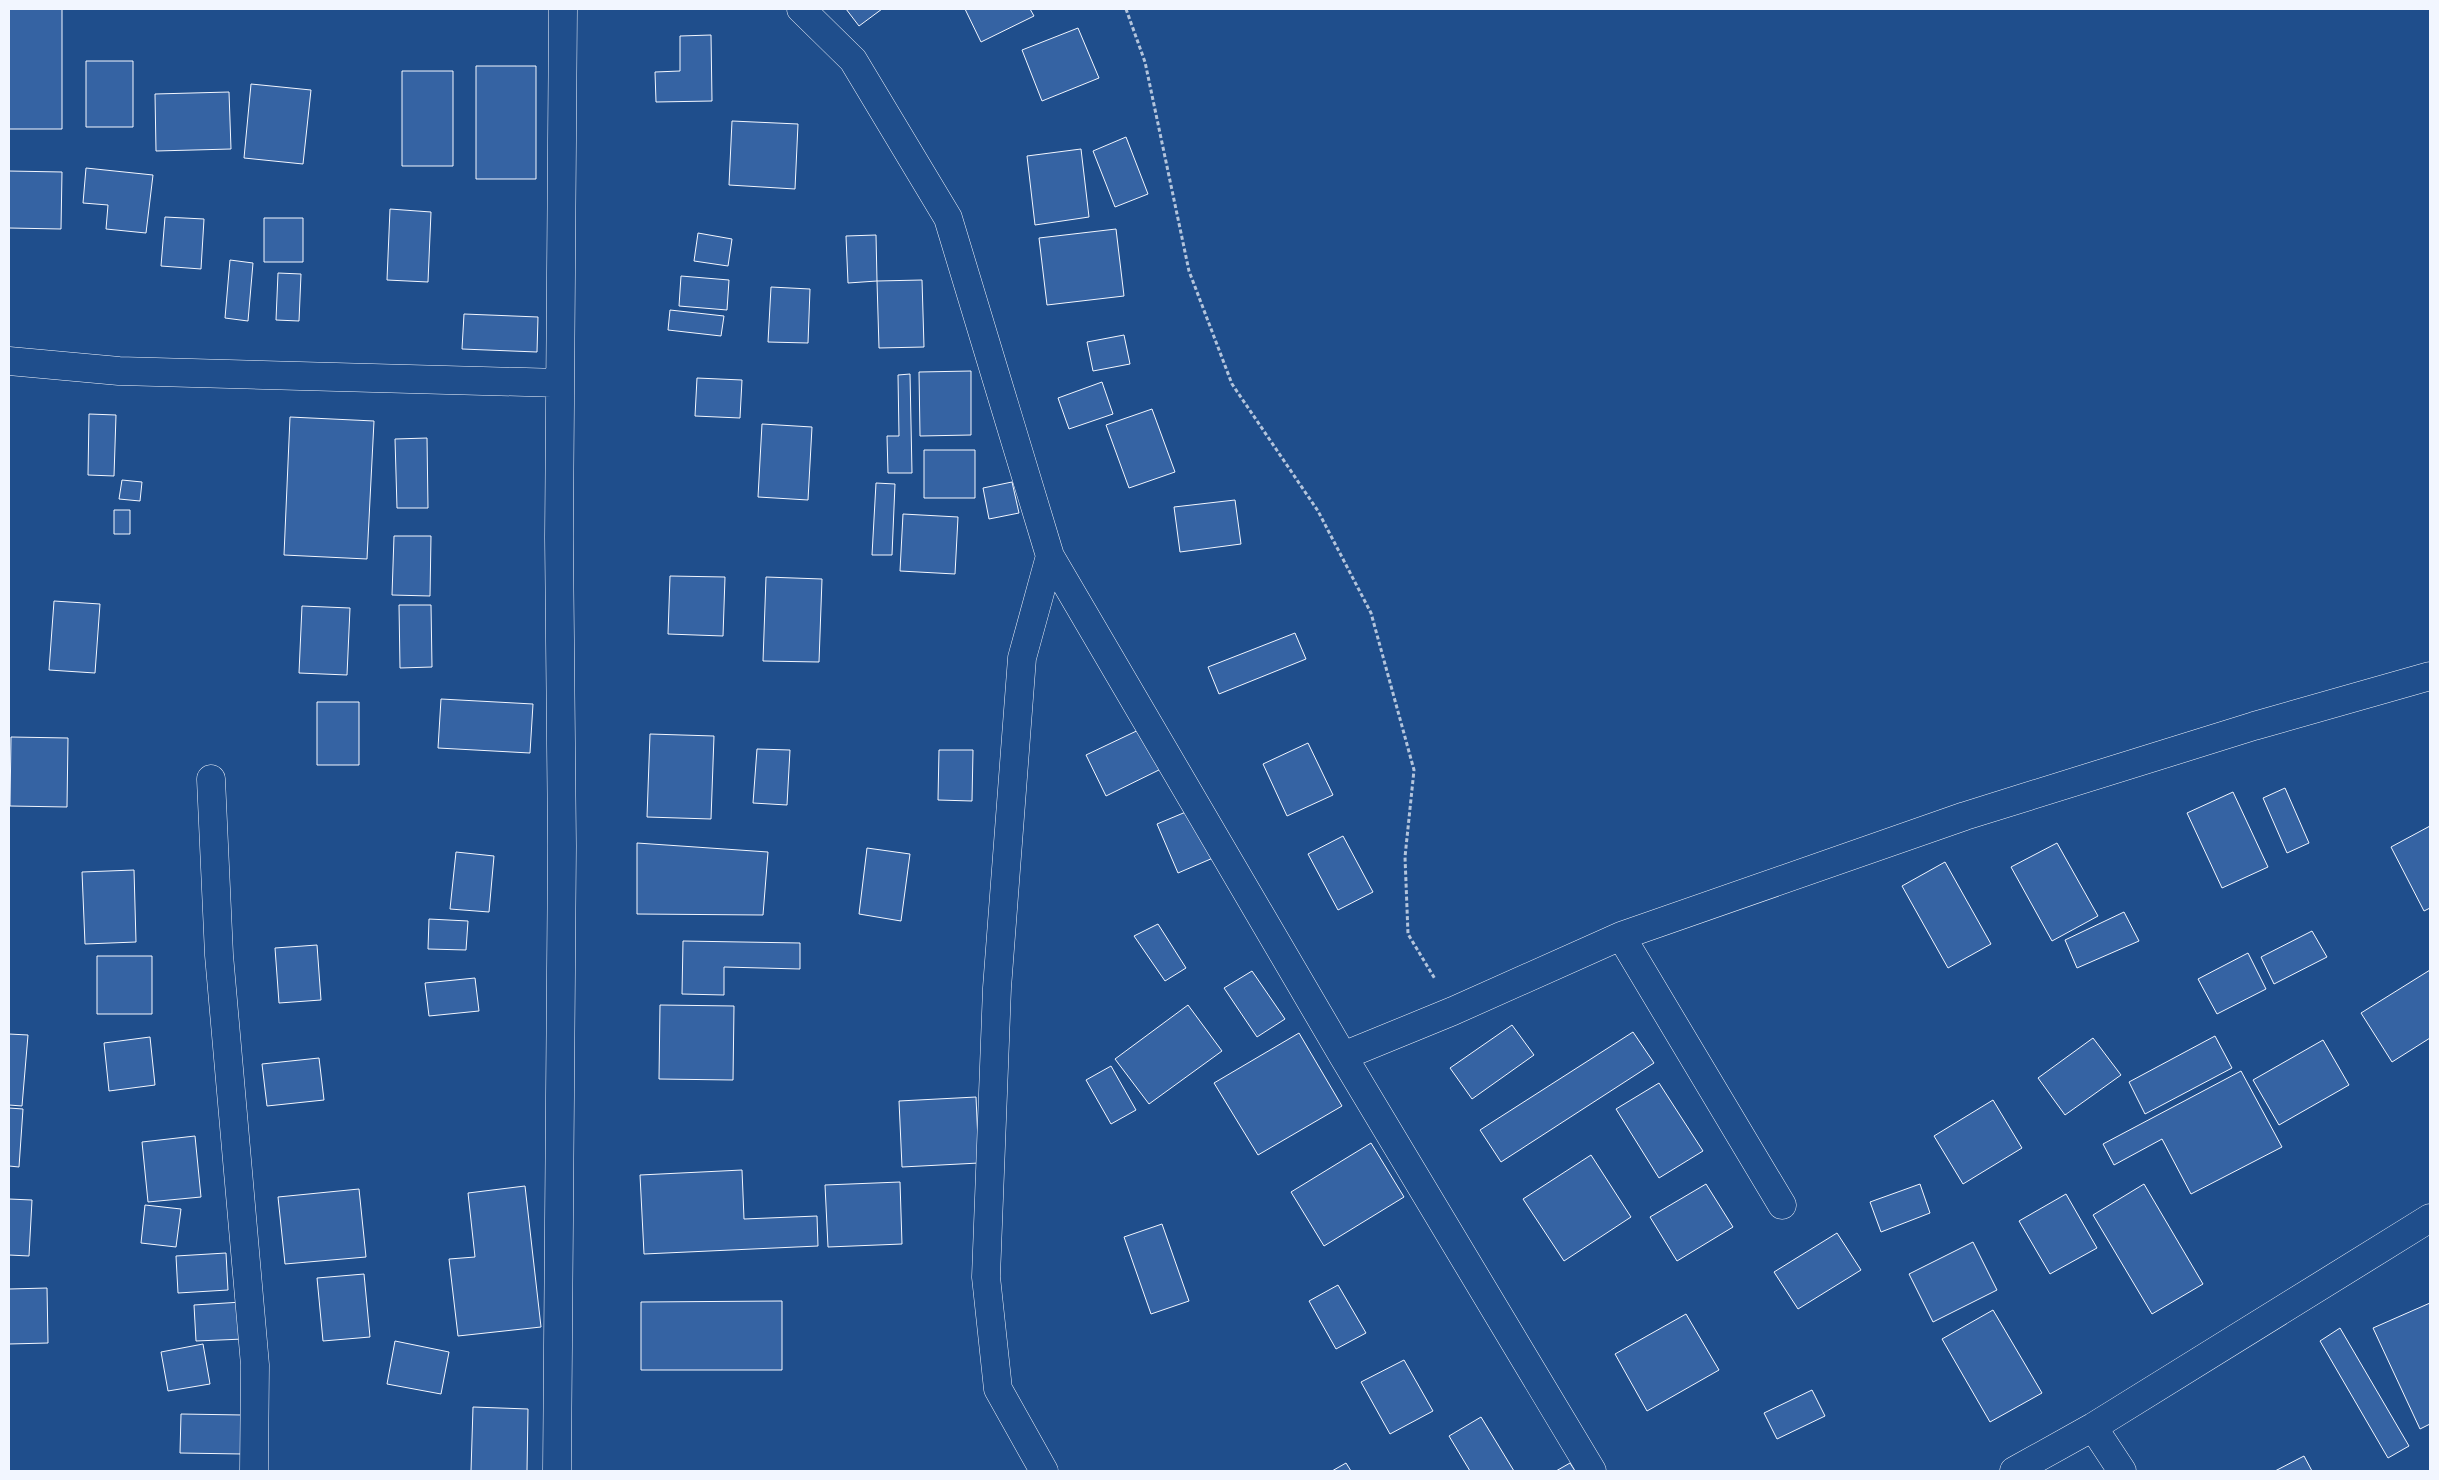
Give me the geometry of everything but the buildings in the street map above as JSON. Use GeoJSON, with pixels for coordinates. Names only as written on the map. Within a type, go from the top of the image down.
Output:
{"type":"FeatureCollection","features":[{"type":"Feature","properties":{"kind":"street"},"geometry":{"type":"LineString","coordinates":[[556,1471],[562,846],[560,383],[563,9]]}},
{"type":"Feature","properties":{"kind":"street"},"geometry":{"type":"LineString","coordinates":[[801,9],[853,60],[948,218],[1050,556],[1343,1056],[1592,1471]]}},
{"type":"Feature","properties":{"kind":"street"},"geometry":{"type":"LineString","coordinates":[[9,361],[119,371],[560,383]]}},
{"type":"Feature","properties":{"kind":"street"},"geometry":{"type":"LineString","coordinates":[[1044,1471],[998,1389],[986,1277],[996,988],[1022,658],[1050,556]]}},
{"type":"Feature","properties":{"kind":"street"},"geometry":{"type":"LineString","coordinates":[[1343,1056],[1453,1011],[1621,936],[1966,816],[2254,726],[2430,676]]}},
{"type":"Feature","properties":{"kind":"street"},"geometry":{"type":"LineString","coordinates":[[211,779],[219,955],[254,1365],[254,1471]]}},
{"type":"Feature","properties":{"kind":"street"},"geometry":{"type":"LineString","coordinates":[[1621,936],[1782,1205]]}},
{"type":"Feature","properties":{"kind":"street"},"geometry":{"type":"LineString","coordinates":[[2014,1471],[2093,1427],[2430,1218]]}},
{"type":"Feature","properties":{"kind":"street"},"geometry":{"type":"LineString","coordinates":[[2093,1427],[2122,1471]]}},
{"type":"Feature","properties":{"kind":"path"},"geometry":{"type":"LineString","coordinates":[[1126,9],[1145,62],[1189,270],[1232,384],[1318,511],[1372,613],[1414,770],[1405,857],[1408,934],[1453,1011]]}}]}
